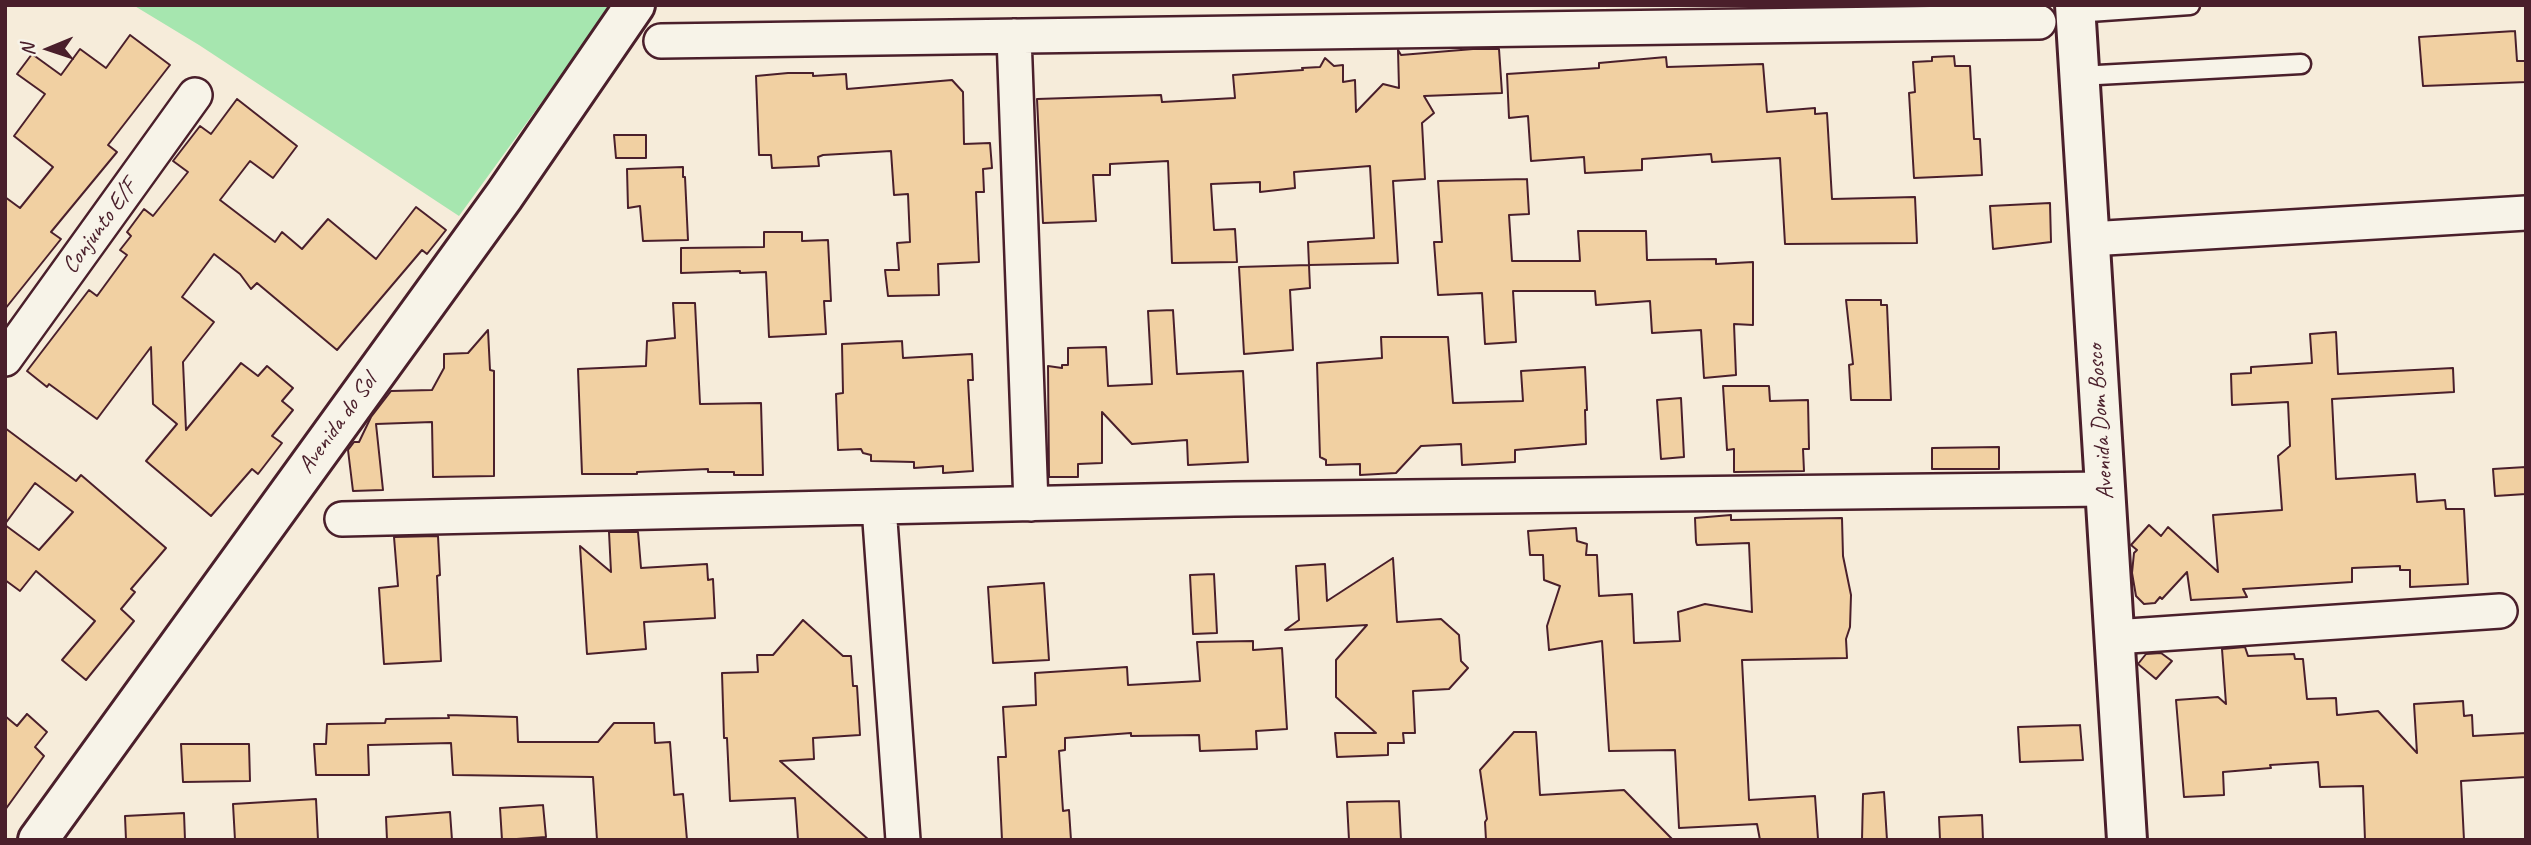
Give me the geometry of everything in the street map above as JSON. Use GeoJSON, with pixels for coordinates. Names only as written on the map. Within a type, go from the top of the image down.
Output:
{"type":"FeatureCollection","features":[{"type":"Feature","properties":{"kind":"street","name":"Avenida do Sol"},"geometry":{"type":"LineString","coordinates":[[38,840],[504,196],[635,5]]}},
{"type":"Feature","properties":{"kind":"street"},"geometry":{"type":"LineString","coordinates":[[661,41],[2063,13]]}},
{"type":"Feature","properties":{"kind":"street","name":"Avenida Dom Bosco"},"geometry":{"type":"LineString","coordinates":[[2063,13],[2079,76],[2127,840]]}},
{"type":"Feature","properties":{"kind":"street"},"geometry":{"type":"LineString","coordinates":[[1014,36],[1031,504]]}},
{"type":"Feature","properties":{"kind":"street","name":"Conjunto E/F"},"geometry":{"type":"LineString","coordinates":[[5,359],[195,95]]}},
{"type":"Feature","properties":{"kind":"street"},"geometry":{"type":"LineString","coordinates":[[2089,239],[2526,213]]}},
{"type":"Feature","properties":{"kind":"street"},"geometry":{"type":"LineString","coordinates":[[342,519],[1234,499],[2106,489]]}},
{"type":"Feature","properties":{"kind":"street"},"geometry":{"type":"LineString","coordinates":[[878,507],[903,840]]}},
{"type":"Feature","properties":{"kind":"street"},"geometry":{"type":"LineString","coordinates":[[2114,637],[2500,611]]}},
{"type":"Feature","properties":{"kind":"lane"},"geometry":{"type":"LineString","coordinates":[[2063,13],[2190,5]]}},
{"type":"Feature","properties":{"kind":"lane"},"geometry":{"type":"LineString","coordinates":[[2079,76],[2301,64]]}},
{"type":"Feature","properties":{"kind":"green space"},"geometry":{"type":"Polygon","coordinates":[[[133,5],[612,5],[459,216],[199,45],[133,5]]]}},
{"type":"Feature","properties":{"kind":"building"},"geometry":{"type":"Polygon","coordinates":[[[2515,31],[2517,61],[2526,61],[2526,82],[2423,86],[2419,37],[2515,31]]]}},
{"type":"Feature","properties":{"kind":"building"},"geometry":{"type":"Polygon","coordinates":[[[130,35],[170,65],[108,145],[117,152],[51,232],[61,239],[5,309],[5,197],[20,208],[53,167],[14,136],[45,94],[17,74],[32,54],[61,75],[80,49],[106,68],[130,35]]]}},
{"type":"Feature","properties":{"kind":"building"},"geometry":{"type":"Polygon","coordinates":[[[1499,49],[1502,93],[1424,96],[1434,113],[1422,123],[1425,179],[1393,181],[1398,263],[1309,265],[1308,242],[1374,238],[1370,166],[1294,172],[1295,188],[1260,192],[1260,182],[1211,184],[1214,230],[1235,229],[1237,262],[1172,263],[1168,161],[1110,164],[1110,175],[1093,175],[1096,221],[1043,223],[1037,99],[1161,95],[1162,102],[1235,98],[1233,75],[1320,67],[1325,58],[1334,66],[1343,65],[1343,82],[1355,80],[1356,112],[1383,84],[1399,88],[1398,50],[1401,55],[1499,49]]]}},
{"type":"Feature","properties":{"kind":"building"},"geometry":{"type":"Polygon","coordinates":[[[1954,56],[1955,66],[1970,66],[1974,139],[1980,139],[1982,175],[1914,178],[1909,93],[1915,92],[1913,62],[1932,61],[1932,57],[1954,56]]]}},
{"type":"Feature","properties":{"kind":"building"},"geometry":{"type":"Polygon","coordinates":[[[1666,57],[1667,67],[1763,64],[1767,112],[1815,108],[1815,114],[1827,113],[1832,199],[1915,197],[1917,243],[1785,244],[1780,158],[1712,162],[1711,154],[1642,159],[1642,170],[1585,173],[1584,157],[1531,161],[1528,116],[1509,118],[1507,74],[1599,68],[1599,63],[1666,57]]]}},
{"type":"Feature","properties":{"kind":"building"},"geometry":{"type":"Polygon","coordinates":[[[813,73],[813,76],[846,74],[847,89],[952,80],[963,92],[964,144],[990,143],[992,168],[983,169],[984,192],[976,192],[979,262],[938,264],[939,295],[888,296],[885,270],[899,270],[897,243],[910,242],[908,194],[894,195],[891,151],[823,155],[818,157],[819,166],[772,168],[771,155],[759,155],[756,76],[813,73]]]}},
{"type":"Feature","properties":{"kind":"building"},"geometry":{"type":"Polygon","coordinates":[[[237,99],[297,146],[273,178],[250,161],[220,200],[275,242],[282,232],[302,249],[328,219],[376,259],[416,207],[446,230],[427,254],[422,250],[337,350],[257,283],[251,289],[240,274],[214,254],[182,297],[214,322],[183,362],[186,430],[241,363],[258,376],[267,366],[293,388],[282,401],[293,410],[272,436],[282,443],[258,474],[252,469],[211,516],[146,461],[177,424],[153,404],[151,347],[97,419],[27,371],[89,290],[97,296],[127,255],[120,250],[131,236],[127,232],[144,209],[153,216],[188,172],[173,161],[200,126],[211,134],[237,99]]]}},
{"type":"Feature","properties":{"kind":"building"},"geometry":{"type":"Polygon","coordinates":[[[614,135],[646,135],[646,158],[616,158],[614,135]]]}},
{"type":"Feature","properties":{"kind":"building"},"geometry":{"type":"Polygon","coordinates":[[[683,167],[688,240],[643,241],[640,206],[628,208],[627,169],[683,167]]]}},
{"type":"Feature","properties":{"kind":"building"},"geometry":{"type":"Polygon","coordinates":[[[1527,179],[1529,214],[1509,215],[1512,261],[1580,261],[1578,231],[1646,231],[1647,260],[1716,259],[1716,264],[1753,262],[1753,325],[1734,324],[1736,375],[1704,378],[1701,330],[1652,333],[1650,301],[1596,305],[1595,291],[1513,291],[1516,342],[1485,344],[1482,293],[1438,295],[1434,242],[1442,242],[1438,181],[1527,179]]]}},
{"type":"Feature","properties":{"kind":"building"},"geometry":{"type":"Polygon","coordinates":[[[2050,203],[2051,242],[1993,249],[1990,206],[2050,203]]]}},
{"type":"Feature","properties":{"kind":"building"},"geometry":{"type":"Polygon","coordinates":[[[764,232],[802,232],[802,241],[828,240],[831,301],[824,301],[826,334],[769,337],[766,272],[681,273],[681,248],[764,247],[764,232]]]}},
{"type":"Feature","properties":{"kind":"building"},"geometry":{"type":"Polygon","coordinates":[[[1309,265],[1310,288],[1290,290],[1293,350],[1244,354],[1239,267],[1309,265]]]}},
{"type":"Feature","properties":{"kind":"building"},"geometry":{"type":"Polygon","coordinates":[[[1846,300],[1881,300],[1881,305],[1887,305],[1891,400],[1851,400],[1849,365],[1853,364],[1846,300]]]}},
{"type":"Feature","properties":{"kind":"building"},"geometry":{"type":"Polygon","coordinates":[[[673,303],[695,303],[700,404],[761,403],[763,475],[734,475],[734,472],[708,472],[708,469],[637,474],[582,474],[578,369],[646,366],[647,341],[675,338],[673,303]]]}},
{"type":"Feature","properties":{"kind":"building"},"geometry":{"type":"Polygon","coordinates":[[[1173,310],[1177,374],[1243,371],[1248,462],[1188,465],[1187,440],[1132,444],[1102,412],[1102,463],[1078,464],[1078,477],[1049,477],[1048,366],[1062,368],[1062,365],[1068,365],[1068,348],[1106,347],[1108,386],[1152,384],[1148,311],[1173,310]]]}},
{"type":"Feature","properties":{"kind":"building"},"geometry":{"type":"Polygon","coordinates":[[[488,330],[490,370],[494,371],[494,476],[433,477],[432,422],[376,424],[383,490],[353,491],[348,450],[354,442],[359,442],[371,417],[391,391],[432,390],[444,368],[444,354],[468,353],[488,330]]]}},
{"type":"Feature","properties":{"kind":"building"},"geometry":{"type":"Polygon","coordinates":[[[2336,332],[2338,374],[2453,368],[2454,392],[2332,399],[2336,479],[2415,474],[2417,502],[2445,500],[2446,509],[2464,509],[2468,584],[2410,587],[2410,570],[2400,570],[2400,566],[2352,568],[2352,582],[2243,589],[2247,597],[2191,600],[2187,572],[2162,599],[2160,597],[2155,603],[2144,604],[2136,596],[2132,573],[2134,553],[2137,550],[2131,545],[2149,525],[2161,536],[2168,527],[2218,572],[2213,515],[2282,510],[2278,456],[2290,446],[2288,402],[2232,405],[2231,374],[2251,373],[2251,367],[2312,363],[2310,334],[2336,332]]]}},
{"type":"Feature","properties":{"kind":"building"},"geometry":{"type":"Polygon","coordinates":[[[1381,337],[1448,337],[1453,403],[1523,401],[1521,371],[1585,367],[1586,444],[1515,450],[1515,462],[1462,465],[1461,444],[1421,446],[1396,473],[1360,475],[1360,464],[1326,465],[1326,460],[1320,457],[1317,363],[1382,358],[1381,337]]]}},
{"type":"Feature","properties":{"kind":"building"},"geometry":{"type":"Polygon","coordinates":[[[902,341],[903,358],[972,354],[973,380],[968,380],[973,471],[943,473],[943,466],[914,468],[914,462],[871,461],[871,455],[863,453],[861,449],[838,450],[836,394],[843,393],[842,344],[902,341]]]}},
{"type":"Feature","properties":{"kind":"building"},"geometry":{"type":"Polygon","coordinates":[[[1723,386],[1769,386],[1770,401],[1808,400],[1809,449],[1803,449],[1804,471],[1734,472],[1734,449],[1727,450],[1723,386]]]}},
{"type":"Feature","properties":{"kind":"building"},"geometry":{"type":"Polygon","coordinates":[[[1681,398],[1684,457],[1661,459],[1657,400],[1681,398]]]}},
{"type":"Feature","properties":{"kind":"building"},"geometry":{"type":"Polygon","coordinates":[[[5,428],[76,481],[81,475],[166,548],[131,589],[135,592],[121,609],[134,621],[86,680],[62,660],[95,621],[36,571],[20,591],[5,580],[5,525],[39,550],[73,512],[35,483],[5,524],[5,428]]]}},
{"type":"Feature","properties":{"kind":"building"},"geometry":{"type":"Polygon","coordinates":[[[1999,447],[1999,469],[1932,469],[1932,448],[1999,447]]]}},
{"type":"Feature","properties":{"kind":"building"},"geometry":{"type":"Polygon","coordinates":[[[2526,467],[2526,494],[2495,496],[2493,469],[2526,467]]]}},
{"type":"Feature","properties":{"kind":"building"},"geometry":{"type":"Polygon","coordinates":[[[1731,515],[1731,520],[1842,518],[1843,556],[1851,595],[1850,627],[1846,639],[1847,658],[1742,660],[1749,800],[1815,796],[1818,839],[1760,840],[1757,824],[1679,828],[1675,750],[1609,751],[1602,641],[1549,650],[1547,626],[1560,586],[1544,580],[1543,555],[1530,555],[1528,531],[1576,528],[1577,541],[1587,544],[1586,555],[1597,555],[1599,596],[1632,594],[1634,643],[1680,641],[1678,612],[1705,604],[1752,612],[1749,543],[1697,545],[1696,542],[1695,518],[1731,515]]]}},
{"type":"Feature","properties":{"kind":"building"},"geometry":{"type":"Polygon","coordinates":[[[609,532],[638,532],[641,568],[707,564],[708,580],[713,579],[715,618],[644,622],[646,649],[587,654],[580,546],[611,572],[609,532]]]}},
{"type":"Feature","properties":{"kind":"building"},"geometry":{"type":"Polygon","coordinates":[[[438,536],[441,661],[384,664],[379,588],[398,586],[394,537],[438,536]]]}},
{"type":"Feature","properties":{"kind":"building"},"geometry":{"type":"Polygon","coordinates":[[[1393,558],[1397,622],[1441,619],[1459,635],[1461,661],[1468,668],[1449,689],[1413,691],[1415,733],[1403,733],[1404,743],[1388,743],[1388,755],[1337,757],[1335,733],[1376,733],[1336,697],[1336,660],[1367,625],[1285,630],[1299,620],[1296,566],[1325,564],[1327,601],[1393,558]]]}},
{"type":"Feature","properties":{"kind":"building"},"geometry":{"type":"Polygon","coordinates":[[[1214,574],[1217,633],[1193,634],[1190,575],[1214,574]]]}},
{"type":"Feature","properties":{"kind":"building"},"geometry":{"type":"Polygon","coordinates":[[[1044,583],[1049,660],[993,663],[988,587],[1044,583]]]}},
{"type":"Feature","properties":{"kind":"building"},"geometry":{"type":"Polygon","coordinates":[[[803,620],[843,656],[851,656],[853,686],[857,686],[860,735],[813,738],[814,759],[780,761],[869,840],[798,840],[795,798],[730,801],[722,673],[758,672],[757,655],[773,655],[803,620]]]}},
{"type":"Feature","properties":{"kind":"building"},"geometry":{"type":"Polygon","coordinates":[[[1253,641],[1253,650],[1282,648],[1287,729],[1256,731],[1257,749],[1200,751],[1199,735],[1131,736],[1131,733],[1065,738],[1065,750],[1059,751],[1063,811],[1069,810],[1071,840],[1002,840],[998,757],[1006,757],[1003,707],[1036,705],[1035,673],[1127,667],[1128,685],[1200,681],[1197,642],[1253,641]]]}},
{"type":"Feature","properties":{"kind":"building"},"geometry":{"type":"Polygon","coordinates":[[[2245,647],[2248,656],[2294,654],[2295,659],[2303,659],[2307,699],[2336,698],[2337,715],[2378,711],[2417,753],[2414,704],[2463,701],[2464,716],[2472,715],[2473,736],[2526,733],[2526,777],[2461,781],[2464,840],[2365,840],[2363,786],[2320,787],[2318,762],[2223,772],[2224,795],[2184,797],[2176,700],[2218,697],[2226,704],[2222,649],[2245,647]]]}},
{"type":"Feature","properties":{"kind":"building"},"geometry":{"type":"Polygon","coordinates":[[[2161,653],[2172,661],[2156,679],[2138,664],[2146,654],[2161,653]]]}},
{"type":"Feature","properties":{"kind":"building"},"geometry":{"type":"Polygon","coordinates":[[[27,714],[47,732],[35,747],[44,756],[5,810],[5,716],[17,726],[27,714]]]}},
{"type":"Feature","properties":{"kind":"building"},"geometry":{"type":"Polygon","coordinates":[[[448,715],[517,717],[518,742],[598,742],[614,723],[654,723],[655,743],[670,742],[674,795],[683,794],[687,840],[597,840],[593,777],[453,775],[451,743],[368,745],[369,775],[316,775],[314,744],[326,744],[327,724],[385,723],[386,719],[449,718],[448,715]]]}},
{"type":"Feature","properties":{"kind":"building"},"geometry":{"type":"Polygon","coordinates":[[[2080,725],[2083,760],[2020,762],[2018,727],[2080,725]]]}},
{"type":"Feature","properties":{"kind":"building"},"geometry":{"type":"Polygon","coordinates":[[[1514,732],[1536,732],[1540,795],[1624,790],[1673,840],[1486,840],[1487,819],[1480,770],[1514,732]]]}},
{"type":"Feature","properties":{"kind":"building"},"geometry":{"type":"Polygon","coordinates":[[[181,744],[249,744],[250,781],[183,782],[181,744]]]}},
{"type":"Feature","properties":{"kind":"building"},"geometry":{"type":"Polygon","coordinates":[[[1884,792],[1887,840],[1862,840],[1863,794],[1884,792]]]}},
{"type":"Feature","properties":{"kind":"building"},"geometry":{"type":"Polygon","coordinates":[[[316,799],[318,840],[235,840],[233,804],[316,799]]]}},
{"type":"Feature","properties":{"kind":"building"},"geometry":{"type":"Polygon","coordinates":[[[1399,801],[1401,840],[1349,840],[1347,802],[1399,801]]]}},
{"type":"Feature","properties":{"kind":"building"},"geometry":{"type":"Polygon","coordinates":[[[543,805],[546,837],[502,840],[500,808],[543,805]]]}},
{"type":"Feature","properties":{"kind":"building"},"geometry":{"type":"Polygon","coordinates":[[[450,812],[452,840],[387,840],[386,817],[450,812]]]}},
{"type":"Feature","properties":{"kind":"building"},"geometry":{"type":"Polygon","coordinates":[[[184,813],[185,840],[126,840],[125,816],[184,813]]]}},
{"type":"Feature","properties":{"kind":"building"},"geometry":{"type":"Polygon","coordinates":[[[1982,815],[1983,840],[1940,840],[1939,817],[1982,815]]]}}]}
